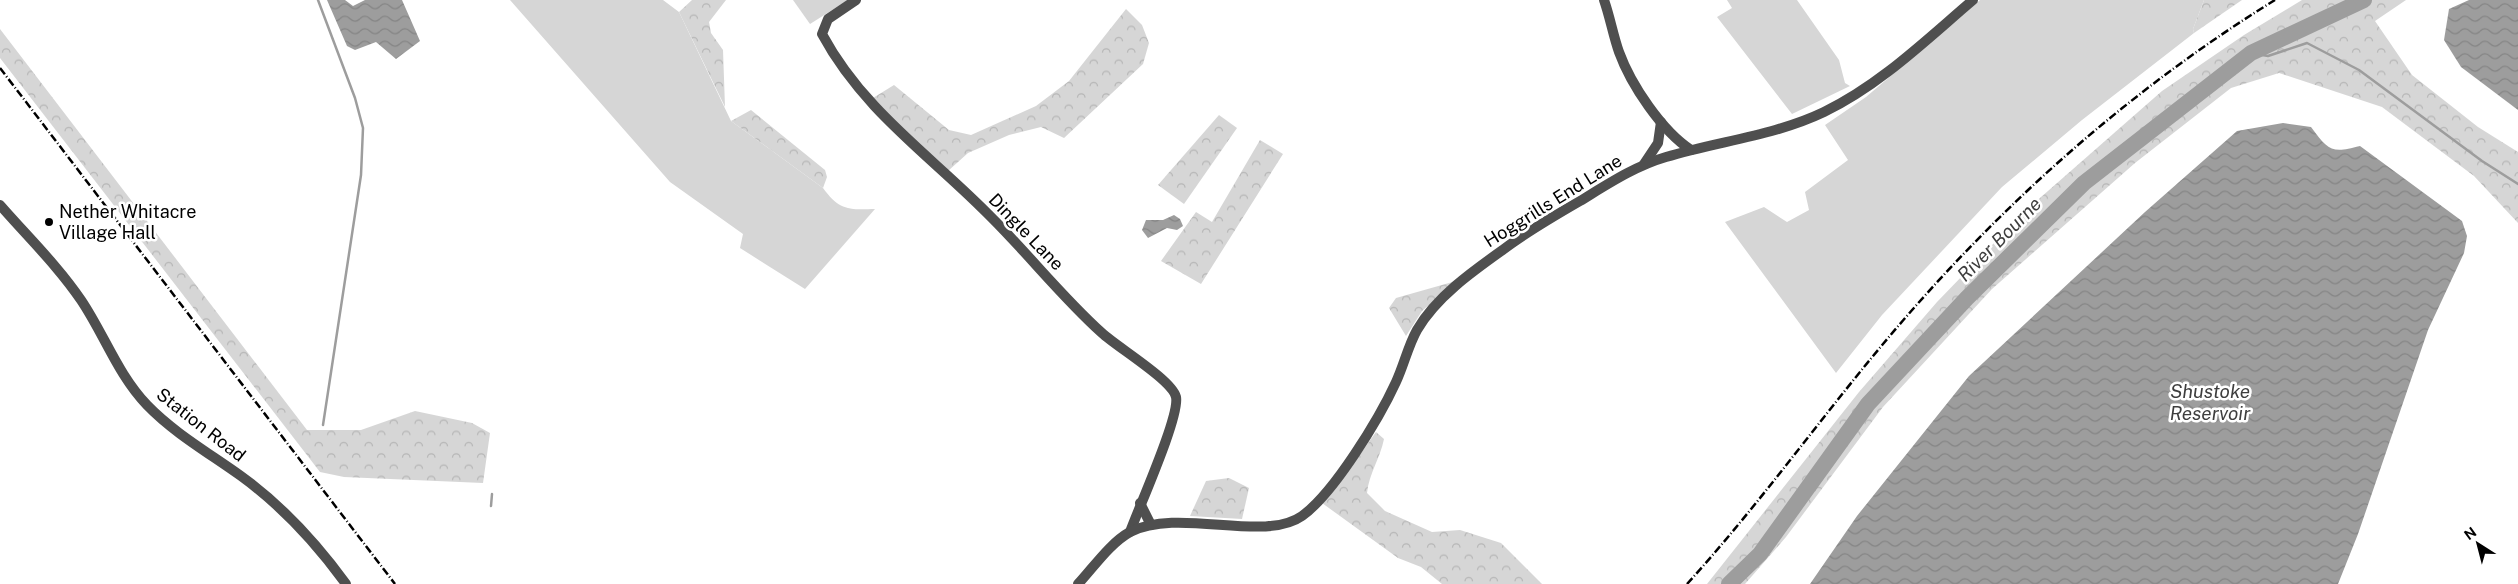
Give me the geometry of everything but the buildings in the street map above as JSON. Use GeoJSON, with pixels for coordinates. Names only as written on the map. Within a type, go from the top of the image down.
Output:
{"type":"FeatureCollection","features":[{"type":"Feature","properties":{"kind":"street","name":"Dingle Lane"},"geometry":{"type":"LineString","coordinates":[[856,0],[828,19],[822,34],[869,100],[905,139],[993,218],[1084,317],[1164,382],[1175,395],[1176,408],[1169,432],[1130,532]]}},
{"type":"Feature","properties":{"kind":"street"},"geometry":{"type":"LineString","coordinates":[[1604,0],[1620,54],[1629,73],[1661,122],[1681,144],[1691,150]]}},
{"type":"Feature","properties":{"kind":"street","name":"Hoggrills End Lane"},"geometry":{"type":"LineString","coordinates":[[1130,532],[1151,525],[1198,523],[1280,526],[1302,516],[1334,482],[1378,416],[1396,382],[1414,335],[1431,310],[1459,284],[1519,238],[1644,165],[1691,150],[1756,136],[1826,111],[1879,78],[1973,0]]}},
{"type":"Feature","properties":{"kind":"street"},"geometry":{"type":"LineString","coordinates":[[1644,165],[1658,143],[1661,122]]}},
{"type":"Feature","properties":{"kind":"street","name":"Station Road"},"geometry":{"type":"LineString","coordinates":[[0,205],[81,300],[124,374],[142,400],[167,423],[265,495],[304,534],[346,584]]}},
{"type":"Feature","properties":{"kind":"street"},"geometry":{"type":"LineString","coordinates":[[1140,503],[1151,525]]}},
{"type":"Feature","properties":{"kind":"street"},"geometry":{"type":"LineString","coordinates":[[1078,584],[1130,532]]}},
{"type":"Feature","properties":{"kind":"green space"},"geometry":{"type":"Polygon","coordinates":[[[510,0],[663,0],[679,12],[731,121],[823,188],[839,205],[851,209],[875,209],[805,289],[740,248],[743,234],[670,182],[510,0]]]}},
{"type":"Feature","properties":{"kind":"green space"},"geometry":{"type":"Polygon","coordinates":[[[692,0],[726,0],[709,22],[711,33],[723,50],[725,107],[679,12],[692,0]]]}},
{"type":"Feature","properties":{"kind":"green space"},"geometry":{"type":"Polygon","coordinates":[[[793,0],[848,0],[810,24],[793,0]]]}},
{"type":"Feature","properties":{"kind":"green space"},"geometry":{"type":"Polygon","coordinates":[[[1727,0],[1797,0],[1839,60],[1845,83],[1850,86],[1792,114],[1717,17],[1732,8],[1727,0]]]}},
{"type":"Feature","properties":{"kind":"green space"},"geometry":{"type":"Polygon","coordinates":[[[1980,0],[2204,0],[2193,29],[2194,33],[2082,120],[2002,187],[1882,315],[1836,373],[1725,222],[1764,207],[1787,222],[1809,210],[1805,192],[1848,160],[1825,125],[1866,97],[1980,0]]]}},
{"type":"Feature","properties":{"kind":"green space"},"geometry":{"type":"Polygon","coordinates":[[[2204,0],[2242,0],[2194,33],[2193,29],[2204,0]]]}},
{"type":"Feature","properties":{"kind":"green space"},"geometry":{"type":"Polygon","coordinates":[[[2302,0],[2406,0],[2375,21],[2412,75],[2478,127],[2518,152],[2518,223],[2474,176],[2382,107],[2279,73],[2231,88],[2135,163],[1992,289],[1883,407],[1786,537],[1745,584],[1707,584],[1859,392],[1937,302],[2024,212],[2162,91],[2244,35],[2302,0]]]}},
{"type":"Feature","properties":{"kind":"green space"},"geometry":{"type":"Polygon","coordinates":[[[1126,9],[1142,25],[1149,43],[1143,64],[1064,138],[1041,127],[1009,135],[968,153],[948,171],[903,130],[873,98],[894,85],[949,130],[971,135],[1036,106],[1069,81],[1126,9]]]}},
{"type":"Feature","properties":{"kind":"green space"},"geometry":{"type":"Polygon","coordinates":[[[0,29],[307,430],[361,430],[415,411],[472,423],[490,433],[483,483],[344,477],[320,472],[0,58],[0,29]]]}},
{"type":"Feature","properties":{"kind":"green space"},"geometry":{"type":"Polygon","coordinates":[[[751,110],[825,170],[827,177],[823,188],[731,121],[751,110]]]}},
{"type":"Feature","properties":{"kind":"green space"},"geometry":{"type":"Polygon","coordinates":[[[1219,115],[1237,128],[1184,204],[1158,185],[1219,115]]]}},
{"type":"Feature","properties":{"kind":"green space"},"geometry":{"type":"Polygon","coordinates":[[[1260,140],[1283,154],[1201,284],[1161,261],[1196,212],[1212,222],[1260,140]]]}},
{"type":"Feature","properties":{"kind":"green space"},"geometry":{"type":"Polygon","coordinates":[[[1456,281],[1422,311],[1406,336],[1389,308],[1396,298],[1456,281]]]}},
{"type":"Feature","properties":{"kind":"green space"},"geometry":{"type":"Polygon","coordinates":[[[1376,432],[1384,439],[1367,493],[1385,511],[1432,532],[1460,530],[1501,543],[1542,584],[1442,584],[1421,567],[1398,558],[1322,503],[1335,489],[1376,432]]]}},
{"type":"Feature","properties":{"kind":"green space"},"geometry":{"type":"Polygon","coordinates":[[[1229,478],[1249,488],[1242,519],[1190,516],[1206,481],[1229,478]]]}},
{"type":"Feature","properties":{"kind":"water"},"geometry":{"type":"Polygon","coordinates":[[[327,0],[345,0],[353,6],[365,0],[402,0],[420,41],[396,59],[376,42],[355,50],[347,46],[327,0]]]}},
{"type":"Feature","properties":{"kind":"water"},"geometry":{"type":"Polygon","coordinates":[[[2469,0],[2518,0],[2518,110],[2461,67],[2444,40],[2449,9],[2469,0]]]}},
{"type":"Feature","properties":{"kind":"water","name":"Shustoke Reservoir"},"geometry":{"type":"Polygon","coordinates":[[[2283,123],[2311,127],[2326,145],[2336,150],[2360,146],[2462,221],[2467,236],[2464,253],[2428,330],[2358,534],[2338,584],[1810,584],[1857,516],[1969,376],[2145,212],[2237,131],[2283,123]]]}},
{"type":"Feature","properties":{"kind":"water"},"geometry":{"type":"Polygon","coordinates":[[[1174,215],[1180,219],[1183,226],[1177,230],[1167,228],[1148,238],[1142,230],[1146,220],[1163,220],[1174,215]]]}},
{"type":"Feature","properties":{"kind":"waterway"},"geometry":{"type":"LineString","coordinates":[[318,0],[355,98],[363,128],[361,175],[323,425]]}},
{"type":"Feature","properties":{"kind":"waterway","name":"River Bourne"},"geometry":{"type":"LineString","coordinates":[[1729,584],[1760,554],[1868,404],[1967,298],[2084,183],[2251,53],[2364,0]]}},
{"type":"Feature","properties":{"kind":"waterway"},"geometry":{"type":"LineString","coordinates":[[2251,53],[2268,56],[2307,43],[2359,70],[2482,161],[2518,184]]}},
{"type":"Feature","properties":{"kind":"waterway"},"geometry":{"type":"LineString","coordinates":[[491,506],[492,494]]}},
{"type":"Feature","properties":{"kind":"railway"},"geometry":{"type":"LineString","coordinates":[[1687,584],[1738,525],[1883,344],[1926,295],[2017,201],[2065,156],[2115,114],[2220,36],[2275,0]]}},
{"type":"Feature","properties":{"kind":"railway"},"geometry":{"type":"LineString","coordinates":[[0,68],[395,584]]}},
{"type":"Feature","properties":{"kind":"place","name":"Nether Whitacre Village Hall"},"geometry":{"type":"Point","coordinates":[49,222]}}]}
